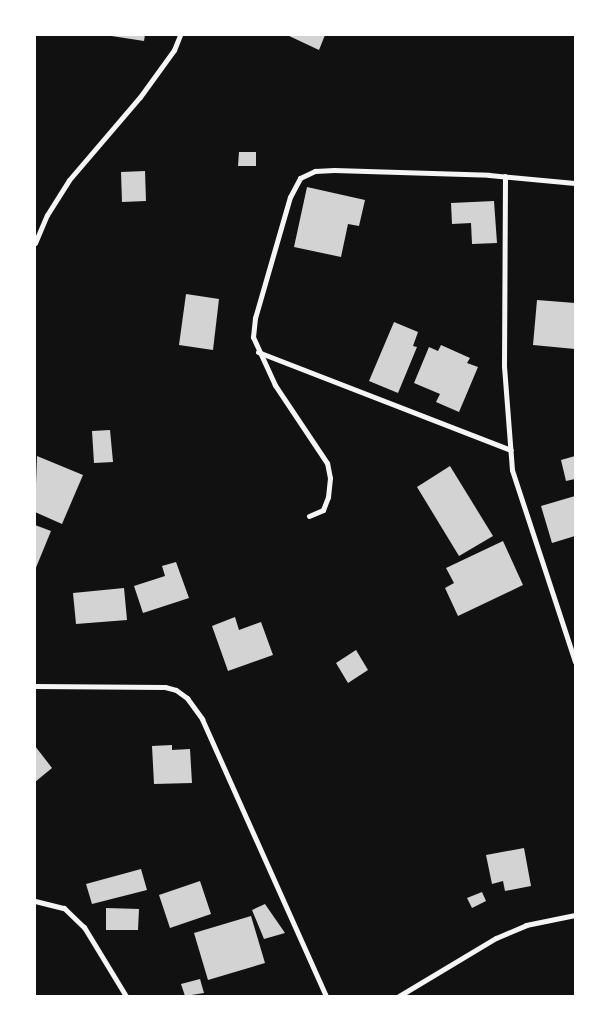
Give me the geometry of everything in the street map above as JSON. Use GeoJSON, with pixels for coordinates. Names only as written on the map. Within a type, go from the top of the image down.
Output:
{"type":"FeatureCollection","features":[{"type":"Feature","properties":{"kind":"street"},"geometry":{"type":"LineString","coordinates":[[35,243],[46,215],[69,180],[146,89],[174,50],[180,35]]}},
{"type":"Feature","properties":{"kind":"street"},"geometry":{"type":"LineString","coordinates":[[309,516],[323,510],[328,497],[330,478],[328,463],[275,385],[258,352],[254,337],[255,318],[290,197],[300,178],[315,171],[334,170],[505,176],[575,183]]}},
{"type":"Feature","properties":{"kind":"street"},"geometry":{"type":"LineString","coordinates":[[505,176],[504,366],[511,450],[517,491],[575,662]]}},
{"type":"Feature","properties":{"kind":"street"},"geometry":{"type":"LineString","coordinates":[[258,352],[511,450]]}},
{"type":"Feature","properties":{"kind":"street"},"geometry":{"type":"LineString","coordinates":[[35,686],[165,687],[176,690],[188,698],[202,719],[326,996]]}},
{"type":"Feature","properties":{"kind":"street"},"geometry":{"type":"LineString","coordinates":[[35,900],[64,908],[84,927],[126,996]]}},
{"type":"Feature","properties":{"kind":"street"},"geometry":{"type":"LineString","coordinates":[[399,996],[496,938],[526,925],[575,915]]}},
{"type":"Feature","properties":{"kind":"building"},"geometry":{"type":"Polygon","coordinates":[[[105,35],[145,35],[144,41],[105,35]]]}},
{"type":"Feature","properties":{"kind":"building"},"geometry":{"type":"Polygon","coordinates":[[[287,35],[325,35],[319,50],[287,35]]]}},
{"type":"Feature","properties":{"kind":"building"},"geometry":{"type":"Polygon","coordinates":[[[239,152],[256,152],[256,166],[238,166],[239,152]]]}},
{"type":"Feature","properties":{"kind":"building"},"geometry":{"type":"Polygon","coordinates":[[[145,171],[146,201],[122,202],[121,172],[145,171]]]}},
{"type":"Feature","properties":{"kind":"building"},"geometry":{"type":"Polygon","coordinates":[[[307,187],[365,200],[359,226],[348,224],[341,257],[294,247],[307,187]]]}},
{"type":"Feature","properties":{"kind":"building"},"geometry":{"type":"Polygon","coordinates":[[[494,201],[497,243],[472,244],[471,223],[452,224],[451,203],[494,201]]]}},
{"type":"Feature","properties":{"kind":"building"},"geometry":{"type":"Polygon","coordinates":[[[186,294],[219,299],[213,350],[179,345],[186,294]]]}},
{"type":"Feature","properties":{"kind":"building"},"geometry":{"type":"Polygon","coordinates":[[[537,300],[575,303],[575,349],[533,345],[537,300]]]}},
{"type":"Feature","properties":{"kind":"building"},"geometry":{"type":"Polygon","coordinates":[[[394,322],[418,332],[413,346],[417,347],[398,393],[369,381],[394,322]]]}},
{"type":"Feature","properties":{"kind":"building"},"geometry":{"type":"Polygon","coordinates":[[[441,345],[470,358],[467,363],[478,367],[459,412],[436,402],[440,394],[414,383],[429,347],[438,351],[441,345]]]}},
{"type":"Feature","properties":{"kind":"building"},"geometry":{"type":"Polygon","coordinates":[[[110,430],[113,462],[94,463],[92,431],[110,430]]]}},
{"type":"Feature","properties":{"kind":"building"},"geometry":{"type":"Polygon","coordinates":[[[37,456],[83,475],[62,524],[35,512],[37,456]]]}},
{"type":"Feature","properties":{"kind":"building"},"geometry":{"type":"Polygon","coordinates":[[[575,456],[575,479],[566,481],[561,460],[575,456]]]}},
{"type":"Feature","properties":{"kind":"building"},"geometry":{"type":"Polygon","coordinates":[[[450,466],[493,536],[459,556],[417,487],[450,466]]]}},
{"type":"Feature","properties":{"kind":"building"},"geometry":{"type":"Polygon","coordinates":[[[575,496],[575,536],[552,543],[541,506],[575,496]]]}},
{"type":"Feature","properties":{"kind":"building"},"geometry":{"type":"Polygon","coordinates":[[[35,525],[51,531],[35,570],[35,525]]]}},
{"type":"Feature","properties":{"kind":"building"},"geometry":{"type":"Polygon","coordinates":[[[503,541],[523,585],[458,616],[445,588],[454,583],[446,568],[503,541]]]}},
{"type":"Feature","properties":{"kind":"building"},"geometry":{"type":"Polygon","coordinates":[[[176,562],[189,598],[143,613],[134,586],[165,576],[162,566],[176,562]]]}},
{"type":"Feature","properties":{"kind":"building"},"geometry":{"type":"Polygon","coordinates":[[[124,588],[127,620],[76,624],[73,593],[124,588]]]}},
{"type":"Feature","properties":{"kind":"building"},"geometry":{"type":"Polygon","coordinates":[[[235,617],[239,630],[261,622],[273,655],[228,671],[212,626],[235,617]]]}},
{"type":"Feature","properties":{"kind":"building"},"geometry":{"type":"Polygon","coordinates":[[[356,650],[368,670],[348,683],[336,663],[356,650]]]}},
{"type":"Feature","properties":{"kind":"building"},"geometry":{"type":"Polygon","coordinates":[[[172,745],[172,750],[190,749],[192,783],[154,784],[152,746],[172,745]]]}},
{"type":"Feature","properties":{"kind":"building"},"geometry":{"type":"Polygon","coordinates":[[[35,746],[52,768],[35,782],[35,746]]]}},
{"type":"Feature","properties":{"kind":"building"},"geometry":{"type":"Polygon","coordinates":[[[524,848],[531,886],[505,891],[503,881],[492,884],[486,855],[524,848]]]}},
{"type":"Feature","properties":{"kind":"building"},"geometry":{"type":"Polygon","coordinates":[[[141,869],[147,890],[92,904],[86,884],[141,869]]]}},
{"type":"Feature","properties":{"kind":"building"},"geometry":{"type":"Polygon","coordinates":[[[200,881],[211,914],[170,928],[159,895],[200,881]]]}},
{"type":"Feature","properties":{"kind":"building"},"geometry":{"type":"Polygon","coordinates":[[[482,892],[486,901],[472,908],[467,898],[482,892]]]}},
{"type":"Feature","properties":{"kind":"building"},"geometry":{"type":"Polygon","coordinates":[[[265,904],[285,933],[264,939],[252,910],[265,904]]]}},
{"type":"Feature","properties":{"kind":"building"},"geometry":{"type":"Polygon","coordinates":[[[106,908],[139,909],[138,930],[106,930],[106,908]]]}},
{"type":"Feature","properties":{"kind":"building"},"geometry":{"type":"Polygon","coordinates":[[[251,916],[265,963],[208,980],[194,933],[251,916]]]}},
{"type":"Feature","properties":{"kind":"building"},"geometry":{"type":"Polygon","coordinates":[[[200,979],[204,993],[185,996],[181,984],[200,979]]]}}]}
